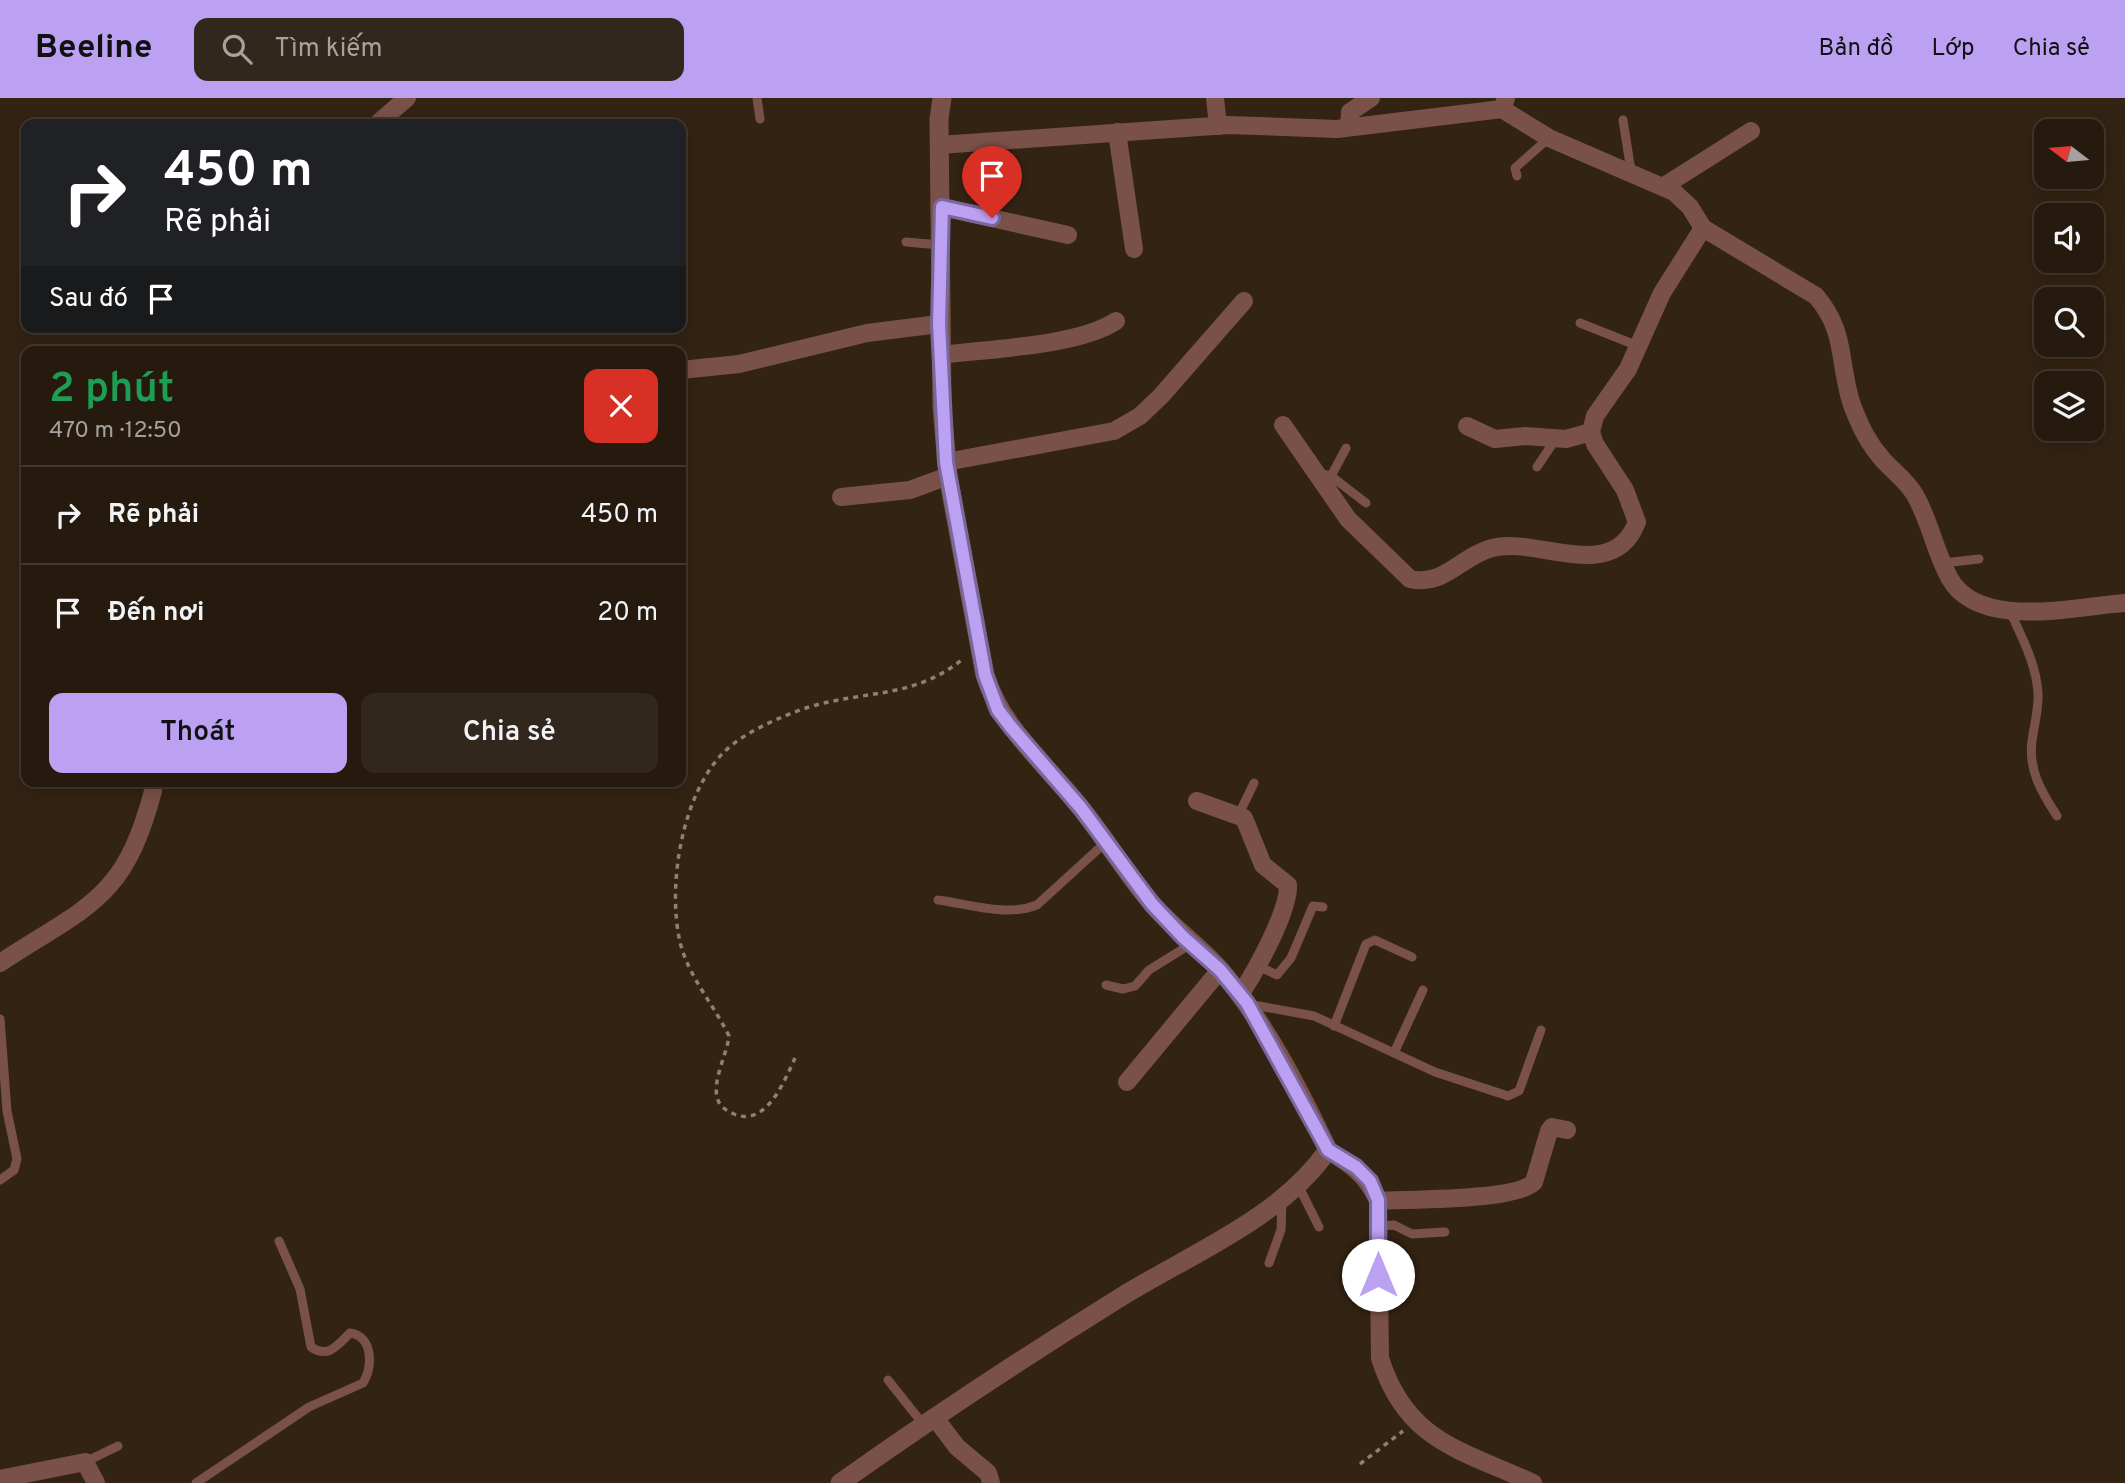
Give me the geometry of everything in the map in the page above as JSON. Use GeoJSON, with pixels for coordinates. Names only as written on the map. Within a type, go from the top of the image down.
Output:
{"type":"FeatureCollection","features":[{"type":"Feature","properties":{"kind":"street"},"geometry":{"type":"LineString","coordinates":[[383,119],[407,98]]}},
{"type":"Feature","properties":{"kind":"street"},"geometry":{"type":"LineString","coordinates":[[942,98],[939,145],[942,207],[939,324],[947,469],[985,675],[998,710],[1106,842],[1152,904],[1220,970],[1244,999],[1328,1150],[1356,1167],[1370,1181],[1378,1200],[1380,1358],[1388,1382],[1416,1421],[1435,1439],[1456,1451],[1533,1483]]}},
{"type":"Feature","properties":{"kind":"street"},"geometry":{"type":"LineString","coordinates":[[1215,98],[1218,126]]}},
{"type":"Feature","properties":{"kind":"street"},"geometry":{"type":"LineString","coordinates":[[1349,127],[1350,112],[1371,98]]}},
{"type":"Feature","properties":{"kind":"street"},"geometry":{"type":"LineString","coordinates":[[939,145],[1218,126],[1303,129],[1349,127],[1504,103],[1549,138],[1664,186],[1690,207],[1703,228],[1816,296],[1838,329],[1844,375],[1859,425],[1884,461],[1914,494],[1950,579],[1965,595],[2010,611],[2039,613],[2125,603]]}},
{"type":"Feature","properties":{"kind":"street"},"geometry":{"type":"LineString","coordinates":[[1664,186],[1751,131]]}},
{"type":"Feature","properties":{"kind":"street"},"geometry":{"type":"LineString","coordinates":[[1118,132],[1134,249]]}},
{"type":"Feature","properties":{"kind":"street"},"geometry":{"type":"LineString","coordinates":[[942,207],[1068,235]]}},
{"type":"Feature","properties":{"kind":"street"},"geometry":{"type":"LineString","coordinates":[[1283,425],[1323,474],[1348,519],[1410,579],[1436,580],[1490,548],[1506,545],[1589,556],[1607,552],[1626,540],[1637,522],[1634,509],[1609,462],[1595,444],[1591,432],[1595,416],[1628,369],[1662,293],[1703,228]]}},
{"type":"Feature","properties":{"kind":"street"},"geometry":{"type":"LineString","coordinates":[[841,497],[900,492],[947,469],[1114,431],[1140,416],[1161,396],[1244,301]]}},
{"type":"Feature","properties":{"kind":"street"},"geometry":{"type":"LineString","coordinates":[[941,355],[1073,337],[1105,328],[1116,321]]}},
{"type":"Feature","properties":{"kind":"street"},"geometry":{"type":"LineString","coordinates":[[686,369],[739,364],[867,333],[939,324]]}},
{"type":"Feature","properties":{"kind":"street"},"geometry":{"type":"LineString","coordinates":[[1467,426],[1495,439],[1525,436],[1556,439],[1591,432]]}},
{"type":"Feature","properties":{"kind":"street"},"geometry":{"type":"LineString","coordinates":[[0,963],[64,924],[105,892],[131,858],[153,791]]}},
{"type":"Feature","properties":{"kind":"street"},"geometry":{"type":"LineString","coordinates":[[1197,801],[1246,821],[1263,865],[1289,886],[1282,910],[1244,999]]}},
{"type":"Feature","properties":{"kind":"street"},"geometry":{"type":"LineString","coordinates":[[1127,1082],[1220,970]]}},
{"type":"Feature","properties":{"kind":"street"},"geometry":{"type":"LineString","coordinates":[[1378,1200],[1502,1194],[1528,1188],[1534,1182],[1549,1131],[1552,1127],[1567,1130]]}},
{"type":"Feature","properties":{"kind":"street"},"geometry":{"type":"LineString","coordinates":[[840,1483],[929,1421],[1119,1298],[1282,1199],[1328,1150]]}},
{"type":"Feature","properties":{"kind":"street"},"geometry":{"type":"LineString","coordinates":[[929,1421],[988,1473],[991,1483]]}},
{"type":"Feature","properties":{"kind":"street"},"geometry":{"type":"LineString","coordinates":[[0,1479],[85,1462],[96,1483]]}},
{"type":"Feature","properties":{"kind":"lane"},"geometry":{"type":"LineString","coordinates":[[757,98],[760,119]]}},
{"type":"Feature","properties":{"kind":"lane"},"geometry":{"type":"LineString","coordinates":[[1623,120],[1631,171]]}},
{"type":"Feature","properties":{"kind":"lane"},"geometry":{"type":"LineString","coordinates":[[1517,176],[1515,168],[1549,138]]}},
{"type":"Feature","properties":{"kind":"lane"},"geometry":{"type":"LineString","coordinates":[[906,242],[942,245]]}},
{"type":"Feature","properties":{"kind":"lane"},"geometry":{"type":"LineString","coordinates":[[1580,323],[1639,346]]}},
{"type":"Feature","properties":{"kind":"lane"},"geometry":{"type":"LineString","coordinates":[[1537,467],[1543,454],[1556,439]]}},
{"type":"Feature","properties":{"kind":"lane"},"geometry":{"type":"LineString","coordinates":[[1346,448],[1323,474],[1366,503]]}},
{"type":"Feature","properties":{"kind":"lane"},"geometry":{"type":"LineString","coordinates":[[1943,563],[1979,559]]}},
{"type":"Feature","properties":{"kind":"lane"},"geometry":{"type":"LineString","coordinates":[[2010,611],[2031,655],[2036,678],[2037,715],[2031,760],[2043,794],[2057,816]]}},
{"type":"Feature","properties":{"kind":"lane"},"geometry":{"type":"LineString","coordinates":[[1238,816],[1254,783]]}},
{"type":"Feature","properties":{"kind":"lane"},"geometry":{"type":"LineString","coordinates":[[938,900],[1009,910],[1026,909],[1037,905],[1106,842]]}},
{"type":"Feature","properties":{"kind":"lane"},"geometry":{"type":"LineString","coordinates":[[1258,966],[1277,975],[1290,958],[1313,906],[1323,907]]}},
{"type":"Feature","properties":{"kind":"lane"},"geometry":{"type":"LineString","coordinates":[[1334,1026],[1366,944],[1375,940],[1412,957]]}},
{"type":"Feature","properties":{"kind":"lane"},"geometry":{"type":"LineString","coordinates":[[1106,985],[1124,989],[1135,986],[1149,970],[1191,944]]}},
{"type":"Feature","properties":{"kind":"lane"},"geometry":{"type":"LineString","coordinates":[[1394,1053],[1423,990]]}},
{"type":"Feature","properties":{"kind":"lane"},"geometry":{"type":"LineString","coordinates":[[1244,999],[1301,1013],[1435,1072],[1508,1096],[1519,1091],[1541,1030]]}},
{"type":"Feature","properties":{"kind":"lane"},"geometry":{"type":"LineString","coordinates":[[0,1019],[7,1111],[18,1148],[14,1170],[0,1180]]}},
{"type":"Feature","properties":{"kind":"lane"},"geometry":{"type":"LineString","coordinates":[[1298,1185],[1319,1227]]}},
{"type":"Feature","properties":{"kind":"lane"},"geometry":{"type":"LineString","coordinates":[[1269,1263],[1281,1230],[1282,1199]]}},
{"type":"Feature","properties":{"kind":"lane"},"geometry":{"type":"LineString","coordinates":[[1378,1226],[1394,1225],[1412,1234],[1445,1232]]}},
{"type":"Feature","properties":{"kind":"lane"},"geometry":{"type":"LineString","coordinates":[[196,1483],[292,1418],[363,1383],[368,1375],[369,1355],[364,1339],[358,1335],[350,1334],[330,1351],[323,1352],[311,1347],[300,1289],[279,1241]]}},
{"type":"Feature","properties":{"kind":"lane"},"geometry":{"type":"LineString","coordinates":[[888,1380],[929,1421]]}},
{"type":"Feature","properties":{"kind":"lane"},"geometry":{"type":"LineString","coordinates":[[85,1462],[118,1446]]}},
{"type":"Feature","properties":{"kind":"path"},"geometry":{"type":"LineString","coordinates":[[794,1058],[781,1089],[770,1104],[754,1115],[737,1116],[724,1109],[718,1100],[717,1085],[729,1036],[687,961],[680,942],[676,861],[696,799],[712,766],[726,749],[747,736],[809,707],[918,687],[957,664],[981,643]]}},
{"type":"Feature","properties":{"kind":"path"},"geometry":{"type":"LineString","coordinates":[[1360,1464],[1416,1421]]}},
{"type":"Feature","properties":{"kind":"route"},"geometry":{"type":"LineString","coordinates":[[992,218],[942,207],[939,324],[946,462],[985,675],[992,697],[1011,727],[1081,808],[1152,904],[1220,970],[1247,1003],[1328,1150],[1356,1167],[1370,1181],[1378,1200],[1378,1275]]}}]}
